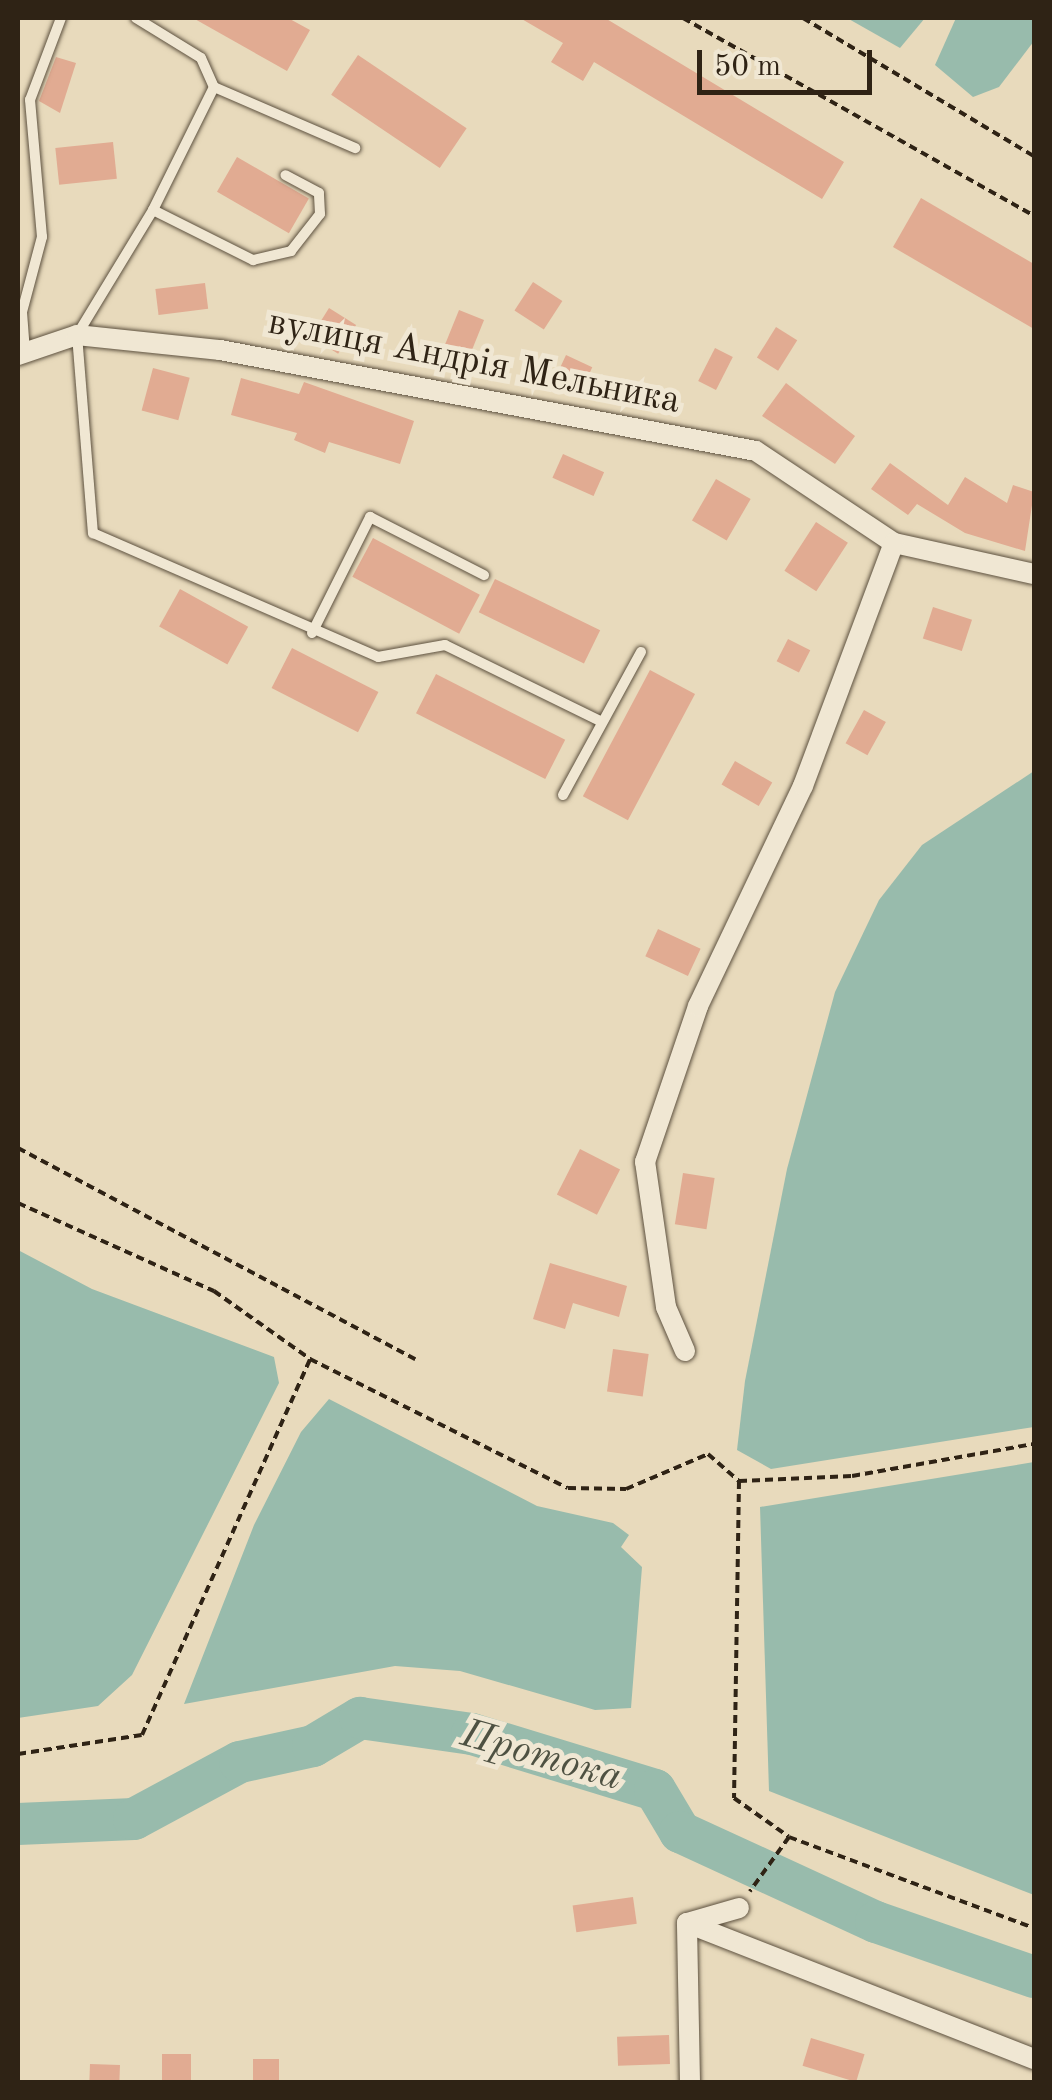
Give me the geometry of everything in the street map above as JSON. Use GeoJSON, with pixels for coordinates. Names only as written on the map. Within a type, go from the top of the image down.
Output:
{"type":"FeatureCollection","features":[{"type":"Feature","properties":{"kind":"street","name":"вулиця Андрія Мельника"},"geometry":{"type":"LineString","coordinates":[[21,354],[77,334],[220,350],[756,451],[894,543],[1034,574]]}},
{"type":"Feature","properties":{"kind":"street"},"geometry":{"type":"LineString","coordinates":[[685,1350],[666,1306],[645,1162],[698,1006],[803,786],[894,543]]}},
{"type":"Feature","properties":{"kind":"street"},"geometry":{"type":"LineString","coordinates":[[687,1923],[739,1908]]}},
{"type":"Feature","properties":{"kind":"street"},"geometry":{"type":"LineString","coordinates":[[687,1923],[1034,2060]]}},
{"type":"Feature","properties":{"kind":"street"},"geometry":{"type":"LineString","coordinates":[[687,1923],[690,2082]]}},
{"type":"Feature","properties":{"kind":"lane"},"geometry":{"type":"LineString","coordinates":[[21,354],[20,310],[42,236],[30,100],[61,18]]}},
{"type":"Feature","properties":{"kind":"lane"},"geometry":{"type":"LineString","coordinates":[[136,18],[200,58],[214,87],[354,148]]}},
{"type":"Feature","properties":{"kind":"lane"},"geometry":{"type":"LineString","coordinates":[[214,87],[154,210],[77,334],[93,533],[312,633],[378,656],[446,644],[602,722]]}},
{"type":"Feature","properties":{"kind":"lane"},"geometry":{"type":"LineString","coordinates":[[154,210],[252,260],[291,251],[320,214],[319,193],[285,175]]}},
{"type":"Feature","properties":{"kind":"lane"},"geometry":{"type":"LineString","coordinates":[[312,633],[370,517],[484,575]]}},
{"type":"Feature","properties":{"kind":"lane"},"geometry":{"type":"LineString","coordinates":[[563,795],[640,652]]}},
{"type":"Feature","properties":{"kind":"path"},"geometry":{"type":"LineString","coordinates":[[683,18],[1034,216]]}},
{"type":"Feature","properties":{"kind":"path"},"geometry":{"type":"LineString","coordinates":[[803,18],[1034,156]]}},
{"type":"Feature","properties":{"kind":"path"},"geometry":{"type":"LineString","coordinates":[[18,1148],[415,1360]]}},
{"type":"Feature","properties":{"kind":"path"},"geometry":{"type":"LineString","coordinates":[[18,1203],[214,1292],[310,1360],[568,1488],[626,1489],[708,1454],[740,1482],[852,1476],[1034,1444]]}},
{"type":"Feature","properties":{"kind":"path"},"geometry":{"type":"LineString","coordinates":[[18,1754],[142,1735],[310,1360]]}},
{"type":"Feature","properties":{"kind":"path"},"geometry":{"type":"LineString","coordinates":[[740,1482],[734,1798],[788,1836],[1034,1928]]}},
{"type":"Feature","properties":{"kind":"path"},"geometry":{"type":"LineString","coordinates":[[739,1908],[788,1836]]}},
{"type":"Feature","properties":{"kind":"shaded area"},"geometry":{"type":"Polygon","coordinates":[[[847,18],[925,18],[900,48],[847,18]]]}},
{"type":"Feature","properties":{"kind":"shaded area"},"geometry":{"type":"Polygon","coordinates":[[[956,18],[1034,18],[1034,41],[999,87],[973,97],[935,65],[956,18]]]}},
{"type":"Feature","properties":{"kind":"shaded area"},"geometry":{"type":"Polygon","coordinates":[[[1034,771],[1034,1427],[771,1469],[737,1450],[745,1381],[787,1169],[835,992],[879,900],[922,845],[1034,771]]]}},
{"type":"Feature","properties":{"kind":"shaded area"},"geometry":{"type":"Polygon","coordinates":[[[18,1250],[92,1289],[274,1357],[279,1383],[132,1675],[98,1706],[18,1718],[18,1250]]]}},
{"type":"Feature","properties":{"kind":"shaded area"},"geometry":{"type":"Polygon","coordinates":[[[329,1399],[537,1506],[613,1523],[629,1535],[621,1547],[642,1567],[631,1708],[595,1710],[460,1671],[395,1666],[184,1704],[254,1525],[301,1432],[329,1399]]]}},
{"type":"Feature","properties":{"kind":"shaded area"},"geometry":{"type":"Polygon","coordinates":[[[1034,1462],[1034,1895],[769,1791],[760,1507],[1034,1462]]]}},
{"type":"Feature","properties":{"kind":"building"},"geometry":{"type":"Polygon","coordinates":[[[193,18],[288,18],[310,30],[287,71],[193,18]]]}},
{"type":"Feature","properties":{"kind":"building"},"geometry":{"type":"Polygon","coordinates":[[[520,18],[605,18],[844,162],[822,199],[594,62],[583,81],[551,62],[563,43],[520,18]]]}},
{"type":"Feature","properties":{"kind":"building"},"geometry":{"type":"Polygon","coordinates":[[[358,55],[467,128],[440,168],[331,95],[358,55]]]}},
{"type":"Feature","properties":{"kind":"building"},"geometry":{"type":"Polygon","coordinates":[[[56,57],[76,63],[60,113],[39,101],[56,57]]]}},
{"type":"Feature","properties":{"kind":"building"},"geometry":{"type":"Polygon","coordinates":[[[113,142],[117,179],[59,185],[55,148],[113,142]]]}},
{"type":"Feature","properties":{"kind":"building"},"geometry":{"type":"Polygon","coordinates":[[[237,157],[309,198],[289,233],[217,192],[237,157]]]}},
{"type":"Feature","properties":{"kind":"building"},"geometry":{"type":"Polygon","coordinates":[[[921,198],[1034,264],[1034,329],[893,247],[921,198]]]}},
{"type":"Feature","properties":{"kind":"building"},"geometry":{"type":"Polygon","coordinates":[[[533,282],[562,301],[544,330],[514,311],[533,282]]]}},
{"type":"Feature","properties":{"kind":"building"},"geometry":{"type":"Polygon","coordinates":[[[205,283],[208,309],[159,315],[155,289],[205,283]]]}},
{"type":"Feature","properties":{"kind":"building"},"geometry":{"type":"Polygon","coordinates":[[[329,308],[356,325],[338,354],[311,337],[329,308]]]}},
{"type":"Feature","properties":{"kind":"building"},"geometry":{"type":"Polygon","coordinates":[[[459,310],[484,320],[469,357],[444,347],[459,310]]]}},
{"type":"Feature","properties":{"kind":"building"},"geometry":{"type":"Polygon","coordinates":[[[776,327],[797,340],[778,371],[757,358],[776,327]]]}},
{"type":"Feature","properties":{"kind":"building"},"geometry":{"type":"Polygon","coordinates":[[[715,348],[733,357],[716,390],[698,381],[715,348]]]}},
{"type":"Feature","properties":{"kind":"building"},"geometry":{"type":"Polygon","coordinates":[[[566,355],[592,367],[580,394],[553,382],[566,355]]]}},
{"type":"Feature","properties":{"kind":"building"},"geometry":{"type":"Polygon","coordinates":[[[153,368],[190,378],[178,420],[142,411],[153,368]]]}},
{"type":"Feature","properties":{"kind":"building"},"geometry":{"type":"Polygon","coordinates":[[[241,378],[299,394],[304,382],[414,421],[400,464],[329,442],[325,453],[294,440],[297,433],[231,415],[241,378]]]}},
{"type":"Feature","properties":{"kind":"building"},"geometry":{"type":"Polygon","coordinates":[[[786,383],[855,436],[835,464],[762,416],[786,383]]]}},
{"type":"Feature","properties":{"kind":"building"},"geometry":{"type":"Polygon","coordinates":[[[563,454],[604,472],[594,496],[552,478],[563,454]]]}},
{"type":"Feature","properties":{"kind":"building"},"geometry":{"type":"Polygon","coordinates":[[[890,463],[948,505],[965,477],[1007,503],[1013,485],[1034,492],[1025,551],[965,533],[917,504],[908,515],[871,489],[890,463]]]}},
{"type":"Feature","properties":{"kind":"building"},"geometry":{"type":"Polygon","coordinates":[[[716,479],[751,499],[727,541],[692,521],[716,479]]]}},
{"type":"Feature","properties":{"kind":"building"},"geometry":{"type":"Polygon","coordinates":[[[816,522],[848,543],[816,591],[784,571],[816,522]]]}},
{"type":"Feature","properties":{"kind":"building"},"geometry":{"type":"Polygon","coordinates":[[[373,538],[480,595],[459,634],[352,577],[373,538]]]}},
{"type":"Feature","properties":{"kind":"building"},"geometry":{"type":"Polygon","coordinates":[[[495,579],[600,630],[584,664],[479,612],[495,579]]]}},
{"type":"Feature","properties":{"kind":"building"},"geometry":{"type":"Polygon","coordinates":[[[180,589],[248,627],[227,664],[159,627],[180,589]]]}},
{"type":"Feature","properties":{"kind":"building"},"geometry":{"type":"Polygon","coordinates":[[[933,607],[972,620],[962,651],[923,638],[933,607]]]}},
{"type":"Feature","properties":{"kind":"building"},"geometry":{"type":"Polygon","coordinates":[[[788,639],[810,650],[799,673],[777,661],[788,639]]]}},
{"type":"Feature","properties":{"kind":"building"},"geometry":{"type":"Polygon","coordinates":[[[292,648],[378,692],[358,732],[272,688],[292,648]]]}},
{"type":"Feature","properties":{"kind":"building"},"geometry":{"type":"Polygon","coordinates":[[[650,670],[695,694],[628,820],[583,796],[650,670]]]}},
{"type":"Feature","properties":{"kind":"building"},"geometry":{"type":"Polygon","coordinates":[[[436,674],[565,740],[545,779],[416,713],[436,674]]]}},
{"type":"Feature","properties":{"kind":"building"},"geometry":{"type":"Polygon","coordinates":[[[864,710],[886,722],[867,755],[846,743],[864,710]]]}},
{"type":"Feature","properties":{"kind":"building"},"geometry":{"type":"Polygon","coordinates":[[[735,761],[772,782],[759,806],[722,784],[735,761]]]}},
{"type":"Feature","properties":{"kind":"building"},"geometry":{"type":"Polygon","coordinates":[[[658,929],[701,949],[688,976],[645,956],[658,929]]]}},
{"type":"Feature","properties":{"kind":"building"},"geometry":{"type":"Polygon","coordinates":[[[580,1149],[620,1169],[597,1215],[557,1194],[580,1149]]]}},
{"type":"Feature","properties":{"kind":"building"},"geometry":{"type":"Polygon","coordinates":[[[683,1173],[715,1178],[706,1229],[675,1224],[683,1173]]]}},
{"type":"Feature","properties":{"kind":"building"},"geometry":{"type":"Polygon","coordinates":[[[550,1263],[627,1286],[619,1317],[573,1303],[565,1329],[533,1319],[550,1263]]]}},
{"type":"Feature","properties":{"kind":"building"},"geometry":{"type":"Polygon","coordinates":[[[613,1349],[649,1354],[643,1397],[607,1392],[613,1349]]]}},
{"type":"Feature","properties":{"kind":"building"},"geometry":{"type":"Polygon","coordinates":[[[633,1897],[637,1924],[576,1932],[573,1905],[633,1897]]]}},
{"type":"Feature","properties":{"kind":"building"},"geometry":{"type":"Polygon","coordinates":[[[669,2035],[670,2064],[618,2066],[617,2037],[669,2035]]]}},
{"type":"Feature","properties":{"kind":"building"},"geometry":{"type":"Polygon","coordinates":[[[811,2038],[865,2054],[856,2082],[803,2066],[811,2038]]]}},
{"type":"Feature","properties":{"kind":"building"},"geometry":{"type":"Polygon","coordinates":[[[162,2054],[191,2054],[191,2082],[162,2082],[162,2054]]]}},
{"type":"Feature","properties":{"kind":"building"},"geometry":{"type":"Polygon","coordinates":[[[253,2059],[279,2059],[279,2082],[253,2082],[253,2059]]]}},
{"type":"Feature","properties":{"kind":"building"},"geometry":{"type":"Polygon","coordinates":[[[90,2064],[120,2065],[119,2082],[89,2082],[90,2064]]]}},
{"type":"Feature","properties":{"kind":"waterway","name":"Протока"},"geometry":{"type":"LineString","coordinates":[[18,1824],[134,1819],[240,1762],[313,1746],[360,1718],[472,1734],[655,1790],[680,1832],[876,1922],[1034,1977]]}}]}
